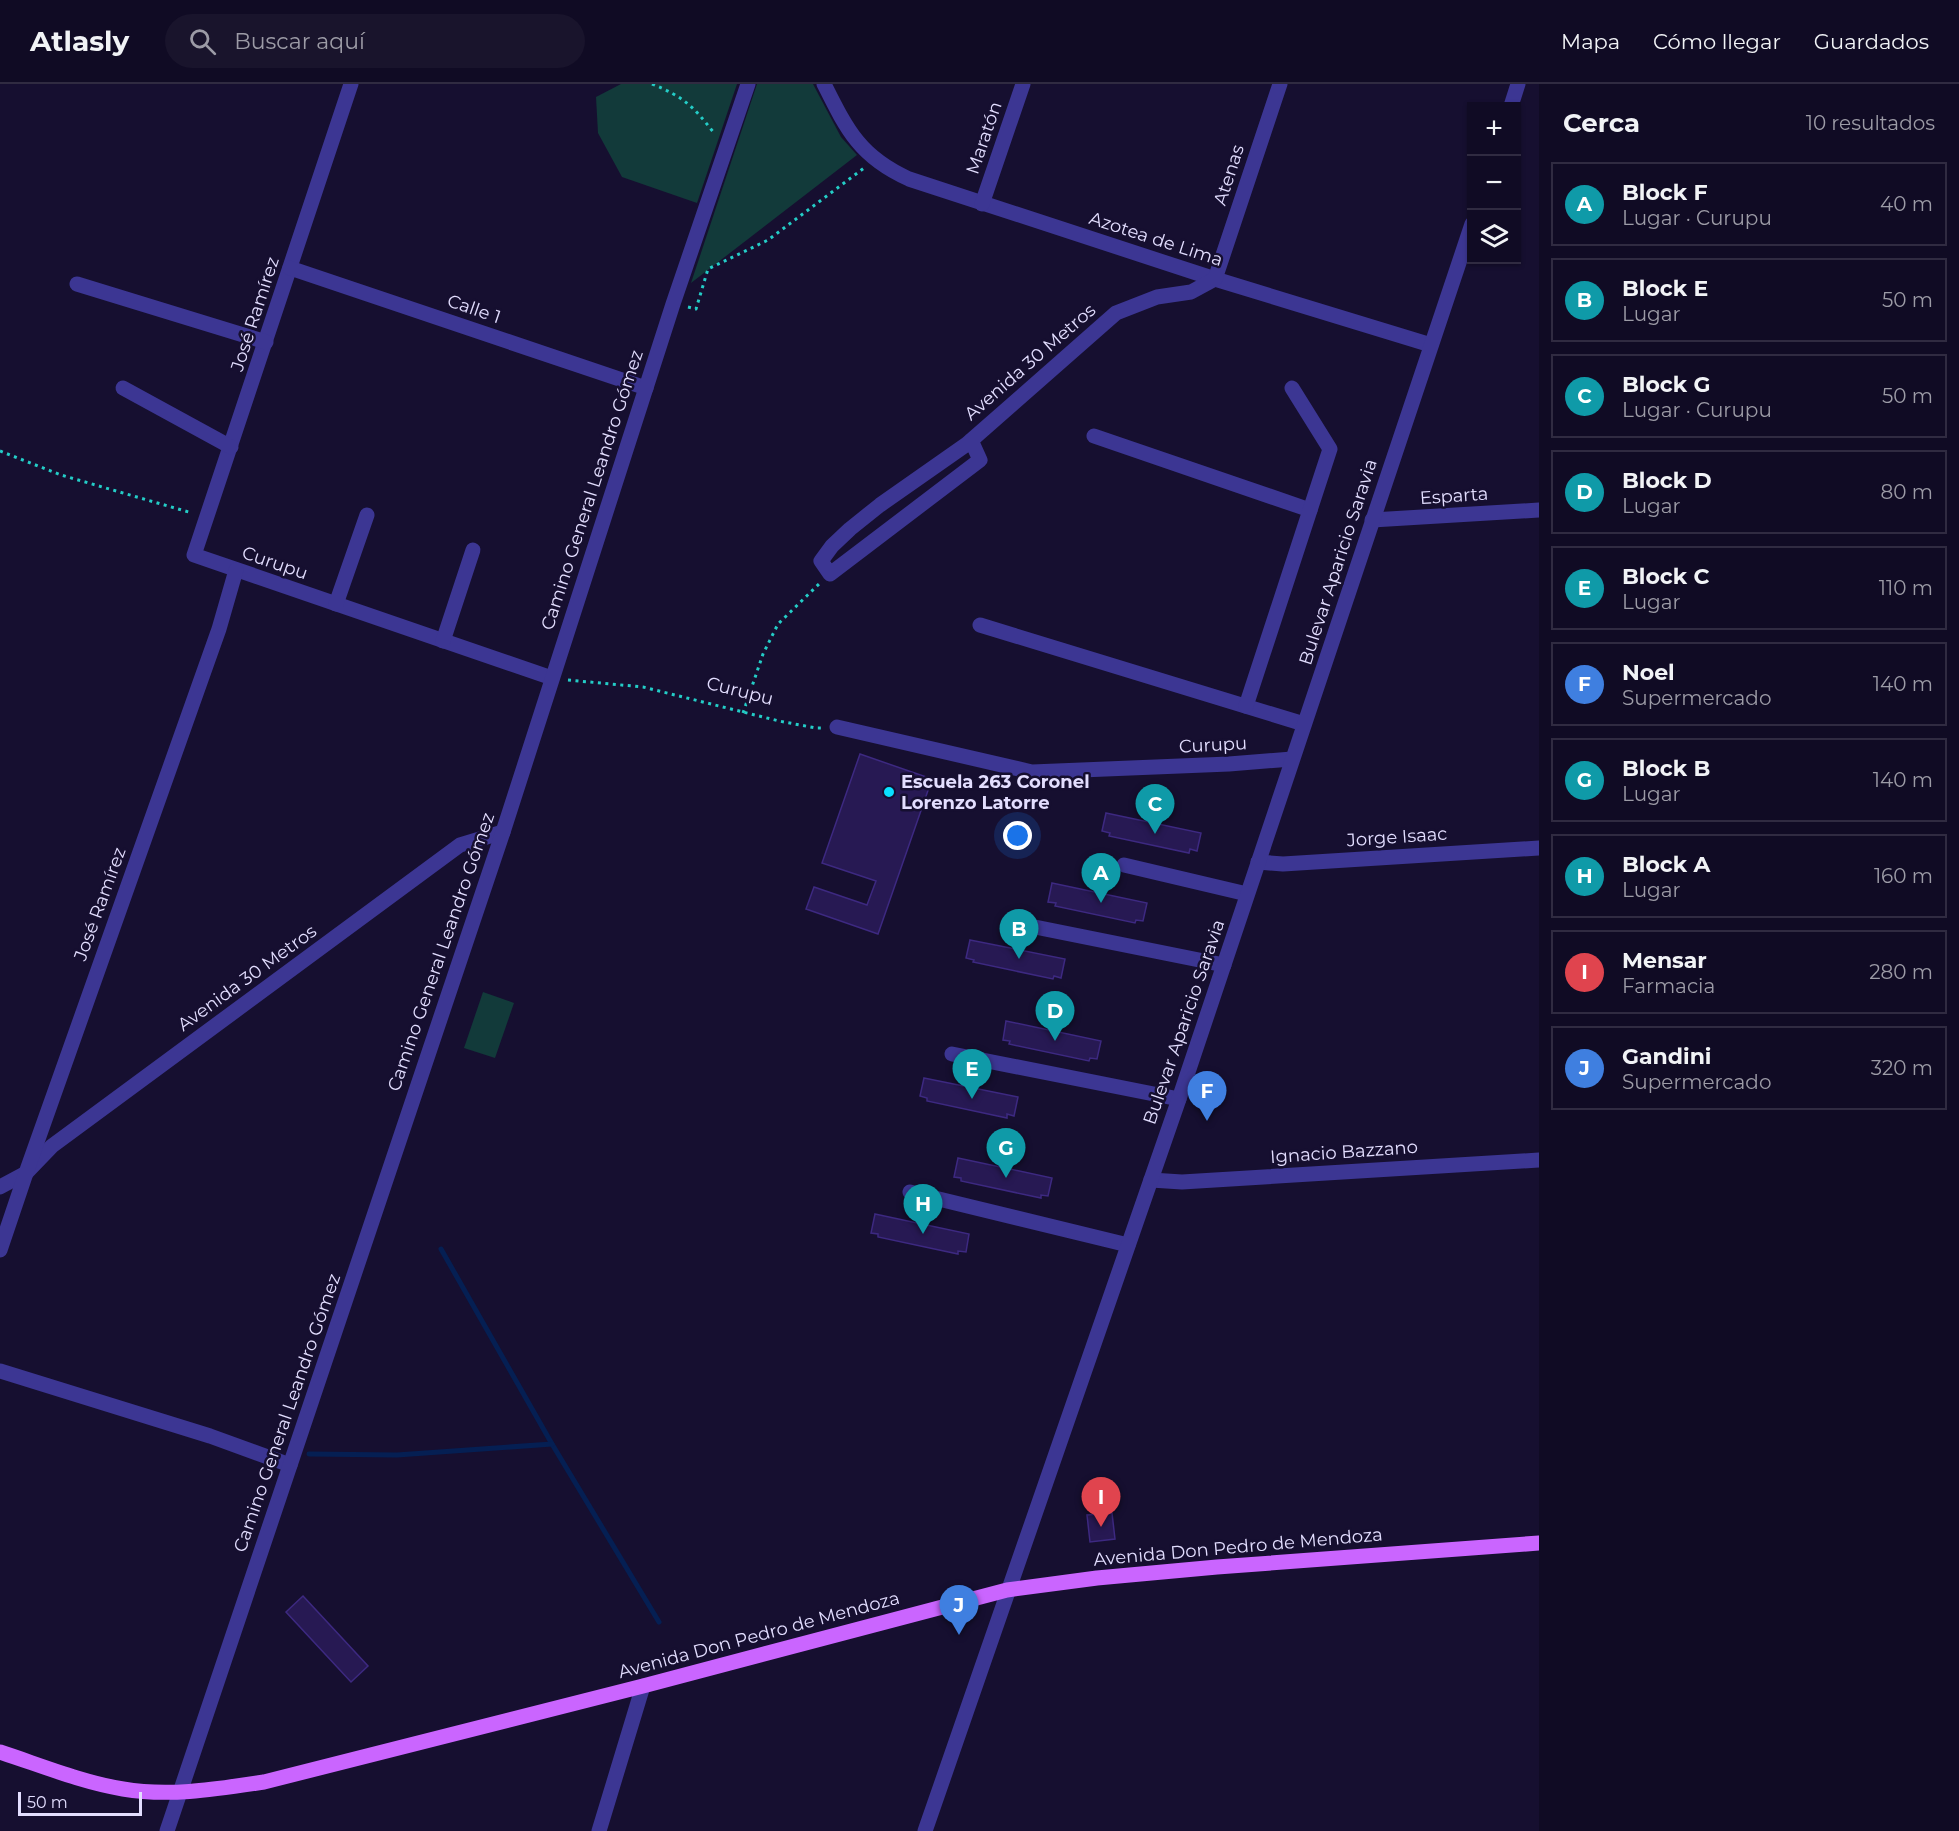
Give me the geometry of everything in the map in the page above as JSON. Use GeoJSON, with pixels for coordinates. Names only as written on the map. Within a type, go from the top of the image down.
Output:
{"type":"FeatureCollection","features":[{"type":"Feature","properties":{"kind":"main road","name":"Avenida Don Pedro de Mendoza"},"geometry":{"type":"LineString","coordinates":[[0,1752],[107,1786],[148,1792],[181,1792],[264,1782],[643,1686],[1007,1590],[1096,1578],[1184,1570],[1539,1542]]}},
{"type":"Feature","properties":{"kind":"street","name":"José Ramírez"},"geometry":{"type":"LineString","coordinates":[[194,555],[351,84]]}},
{"type":"Feature","properties":{"kind":"street","name":"Camino General Leandro Gómez"},"geometry":{"type":"LineString","coordinates":[[167,1831],[502,832],[673,304],[748,84]]}},
{"type":"Feature","properties":{"kind":"street","name":"Azotea de Lima"},"geometry":{"type":"LineString","coordinates":[[824,84],[845,126],[861,147],[889,170],[909,179],[1215,279],[1431,345]]}},
{"type":"Feature","properties":{"kind":"street","name":"Maratón"},"geometry":{"type":"LineString","coordinates":[[982,204],[1023,84]]}},
{"type":"Feature","properties":{"kind":"street","name":"Atenas"},"geometry":{"type":"LineString","coordinates":[[1215,279],[1280,84]]}},
{"type":"Feature","properties":{"kind":"street"},"geometry":{"type":"LineString","coordinates":[[1512,102],[1518,84]]}},
{"type":"Feature","properties":{"kind":"street","name":"Bulevar Aparicio Saravia"},"geometry":{"type":"LineString","coordinates":[[925,1831],[1179,1099],[1467,239]]}},
{"type":"Feature","properties":{"kind":"street","name":"Calle 1"},"geometry":{"type":"LineString","coordinates":[[290,268],[646,388]]}},
{"type":"Feature","properties":{"kind":"street","name":"Avenida 30 Metros"},"geometry":{"type":"LineString","coordinates":[[971,440],[980,460],[830,574],[821,561],[832,546],[850,529],[971,440],[1116,313],[1157,297],[1191,292],[1215,279]]}},
{"type":"Feature","properties":{"kind":"street"},"geometry":{"type":"LineString","coordinates":[[76,284],[266,342]]}},
{"type":"Feature","properties":{"kind":"street"},"geometry":{"type":"LineString","coordinates":[[123,388],[231,447]]}},
{"type":"Feature","properties":{"kind":"street"},"geometry":{"type":"LineString","coordinates":[[1246,706],[1330,449],[1292,388]]}},
{"type":"Feature","properties":{"kind":"street"},"geometry":{"type":"LineString","coordinates":[[1094,436],[1310,510]]}},
{"type":"Feature","properties":{"kind":"street","name":"Esparta"},"geometry":{"type":"LineString","coordinates":[[1372,520],[1539,510]]}},
{"type":"Feature","properties":{"kind":"street"},"geometry":{"type":"LineString","coordinates":[[336,604],[367,514]]}},
{"type":"Feature","properties":{"kind":"street"},"geometry":{"type":"LineString","coordinates":[[443,641],[473,550]]}},
{"type":"Feature","properties":{"kind":"street","name":"Curupu"},"geometry":{"type":"LineString","coordinates":[[194,555],[552,678]]}},
{"type":"Feature","properties":{"kind":"street","name":"José Ramírez"},"geometry":{"type":"LineString","coordinates":[[0,1250],[219,629],[236,570]]}},
{"type":"Feature","properties":{"kind":"street"},"geometry":{"type":"LineString","coordinates":[[980,625],[1304,724]]}},
{"type":"Feature","properties":{"kind":"street","name":"Curupu"},"geometry":{"type":"LineString","coordinates":[[837,727],[1032,772],[1229,764],[1292,759]]}},
{"type":"Feature","properties":{"kind":"street","name":"Avenida 30 Metros"},"geometry":{"type":"LineString","coordinates":[[26,1173],[52,1146],[460,845],[502,832]]}},
{"type":"Feature","properties":{"kind":"street","name":"Jorge Isaac"},"geometry":{"type":"LineString","coordinates":[[1258,862],[1283,864],[1539,848]]}},
{"type":"Feature","properties":{"kind":"street"},"geometry":{"type":"LineString","coordinates":[[1124,865],[1247,894]]}},
{"type":"Feature","properties":{"kind":"street"},"geometry":{"type":"LineString","coordinates":[[1024,925],[1224,965]]}},
{"type":"Feature","properties":{"kind":"street"},"geometry":{"type":"LineString","coordinates":[[952,1054],[1179,1099]]}},
{"type":"Feature","properties":{"kind":"street","name":"Ignacio Bazzano"},"geometry":{"type":"LineString","coordinates":[[1151,1180],[1182,1182],[1539,1160]]}},
{"type":"Feature","properties":{"kind":"street"},"geometry":{"type":"LineString","coordinates":[[0,1187],[26,1173]]}},
{"type":"Feature","properties":{"kind":"street"},"geometry":{"type":"LineString","coordinates":[[910,1192],[1128,1245]]}},
{"type":"Feature","properties":{"kind":"street"},"geometry":{"type":"LineString","coordinates":[[0,1371],[210,1436],[290,1465]]}},
{"type":"Feature","properties":{"kind":"street"},"geometry":{"type":"LineString","coordinates":[[599,1831],[643,1686]]}},
{"type":"Feature","properties":{"kind":"path"},"geometry":{"type":"LineString","coordinates":[[652,84],[688,102],[725,149]]}},
{"type":"Feature","properties":{"kind":"path"},"geometry":{"type":"LineString","coordinates":[[673,304],[696,309],[708,269],[768,240],[875,160]]}},
{"type":"Feature","properties":{"kind":"path"},"geometry":{"type":"LineString","coordinates":[[0,451],[61,475],[208,518]]}},
{"type":"Feature","properties":{"kind":"path"},"geometry":{"type":"LineString","coordinates":[[743,713],[763,654],[778,624],[830,574]]}},
{"type":"Feature","properties":{"kind":"path","name":"Curupu"},"geometry":{"type":"LineString","coordinates":[[552,678],[643,687],[743,713],[816,728],[837,727]]}},
{"type":"Feature","properties":{"kind":"green space"},"geometry":{"type":"Polygon","coordinates":[[[621,84],[737,84],[697,203],[622,177],[598,133],[596,97],[621,84]]]}},
{"type":"Feature","properties":{"kind":"green space"},"geometry":{"type":"Polygon","coordinates":[[[757,84],[813,84],[841,137],[857,155],[691,283],[757,84]]]}},
{"type":"Feature","properties":{"kind":"green space"},"geometry":{"type":"Polygon","coordinates":[[[483,992],[514,1003],[495,1058],[464,1048],[483,992]]]}},
{"type":"Feature","properties":{"kind":"building"},"geometry":{"type":"Polygon","coordinates":[[[860,754],[932,779],[878,934],[806,909],[814,887],[867,905],[876,881],[822,863],[860,754]]]}},
{"type":"Feature","properties":{"kind":"building"},"geometry":{"type":"Polygon","coordinates":[[[1106,813],[1201,833],[1197,851],[1190,849],[1189,853],[1109,836],[1110,833],[1102,831],[1106,813]]]}},
{"type":"Feature","properties":{"kind":"building"},"geometry":{"type":"Polygon","coordinates":[[[1052,883],[1147,903],[1143,921],[1136,920],[1135,923],[1055,906],[1056,903],[1048,902],[1052,883]]]}},
{"type":"Feature","properties":{"kind":"building"},"geometry":{"type":"Polygon","coordinates":[[[970,940],[1065,959],[1061,978],[1054,976],[1053,979],[973,962],[974,960],[966,958],[970,940]]]}},
{"type":"Feature","properties":{"kind":"building"},"geometry":{"type":"Polygon","coordinates":[[[1006,1021],[1101,1041],[1097,1059],[1090,1058],[1089,1061],[1009,1044],[1010,1041],[1003,1040],[1006,1021]]]}},
{"type":"Feature","properties":{"kind":"building"},"geometry":{"type":"Polygon","coordinates":[[[924,1078],[1018,1097],[1014,1116],[1007,1114],[1007,1118],[927,1101],[927,1098],[920,1096],[924,1078]]]}},
{"type":"Feature","properties":{"kind":"building"},"geometry":{"type":"Polygon","coordinates":[[[958,1158],[1052,1178],[1048,1196],[1041,1195],[1041,1198],[961,1181],[961,1178],[954,1177],[958,1158]]]}},
{"type":"Feature","properties":{"kind":"building"},"geometry":{"type":"Polygon","coordinates":[[[875,1214],[969,1234],[966,1252],[958,1251],[958,1254],[878,1237],[878,1234],[871,1233],[875,1214]]]}},
{"type":"Feature","properties":{"kind":"building"},"geometry":{"type":"Polygon","coordinates":[[[1112,1513],[1115,1539],[1090,1542],[1087,1515],[1112,1513]]]}},
{"type":"Feature","properties":{"kind":"building"},"geometry":{"type":"Polygon","coordinates":[[[303,1596],[368,1666],[351,1682],[286,1612],[303,1596]]]}},
{"type":"Feature","properties":{"kind":"waterway"},"geometry":{"type":"LineString","coordinates":[[441,1249],[552,1444],[659,1622]]}},
{"type":"Feature","properties":{"kind":"waterway"},"geometry":{"type":"LineString","coordinates":[[309,1454],[397,1455],[552,1444]]}},
{"type":"Feature","properties":{"kind":"place","name":"Escuela 263 Coronel Lorenzo Latorre"},"geometry":{"type":"Point","coordinates":[889,792]}},
{"type":"Feature","properties":{"kind":"place","name":"Block G"},"geometry":{"type":"Point","coordinates":[1155,834]}},
{"type":"Feature","properties":{"kind":"place","name":"Block F"},"geometry":{"type":"Point","coordinates":[1101,903]}},
{"type":"Feature","properties":{"kind":"place","name":"Block E"},"geometry":{"type":"Point","coordinates":[1019,959]}},
{"type":"Feature","properties":{"kind":"place","name":"Block D"},"geometry":{"type":"Point","coordinates":[1055,1041]}},
{"type":"Feature","properties":{"kind":"place","name":"Block C"},"geometry":{"type":"Point","coordinates":[972,1099]}},
{"type":"Feature","properties":{"kind":"place","name":"Noel"},"geometry":{"type":"Point","coordinates":[1207,1121]}},
{"type":"Feature","properties":{"kind":"place","name":"Block B"},"geometry":{"type":"Point","coordinates":[1006,1178]}},
{"type":"Feature","properties":{"kind":"place","name":"Block A"},"geometry":{"type":"Point","coordinates":[923,1234]}},
{"type":"Feature","properties":{"kind":"place","name":"Mensar"},"geometry":{"type":"Point","coordinates":[1101,1527]}},
{"type":"Feature","properties":{"kind":"place","name":"Gandini"},"geometry":{"type":"Point","coordinates":[959,1635]}}]}
